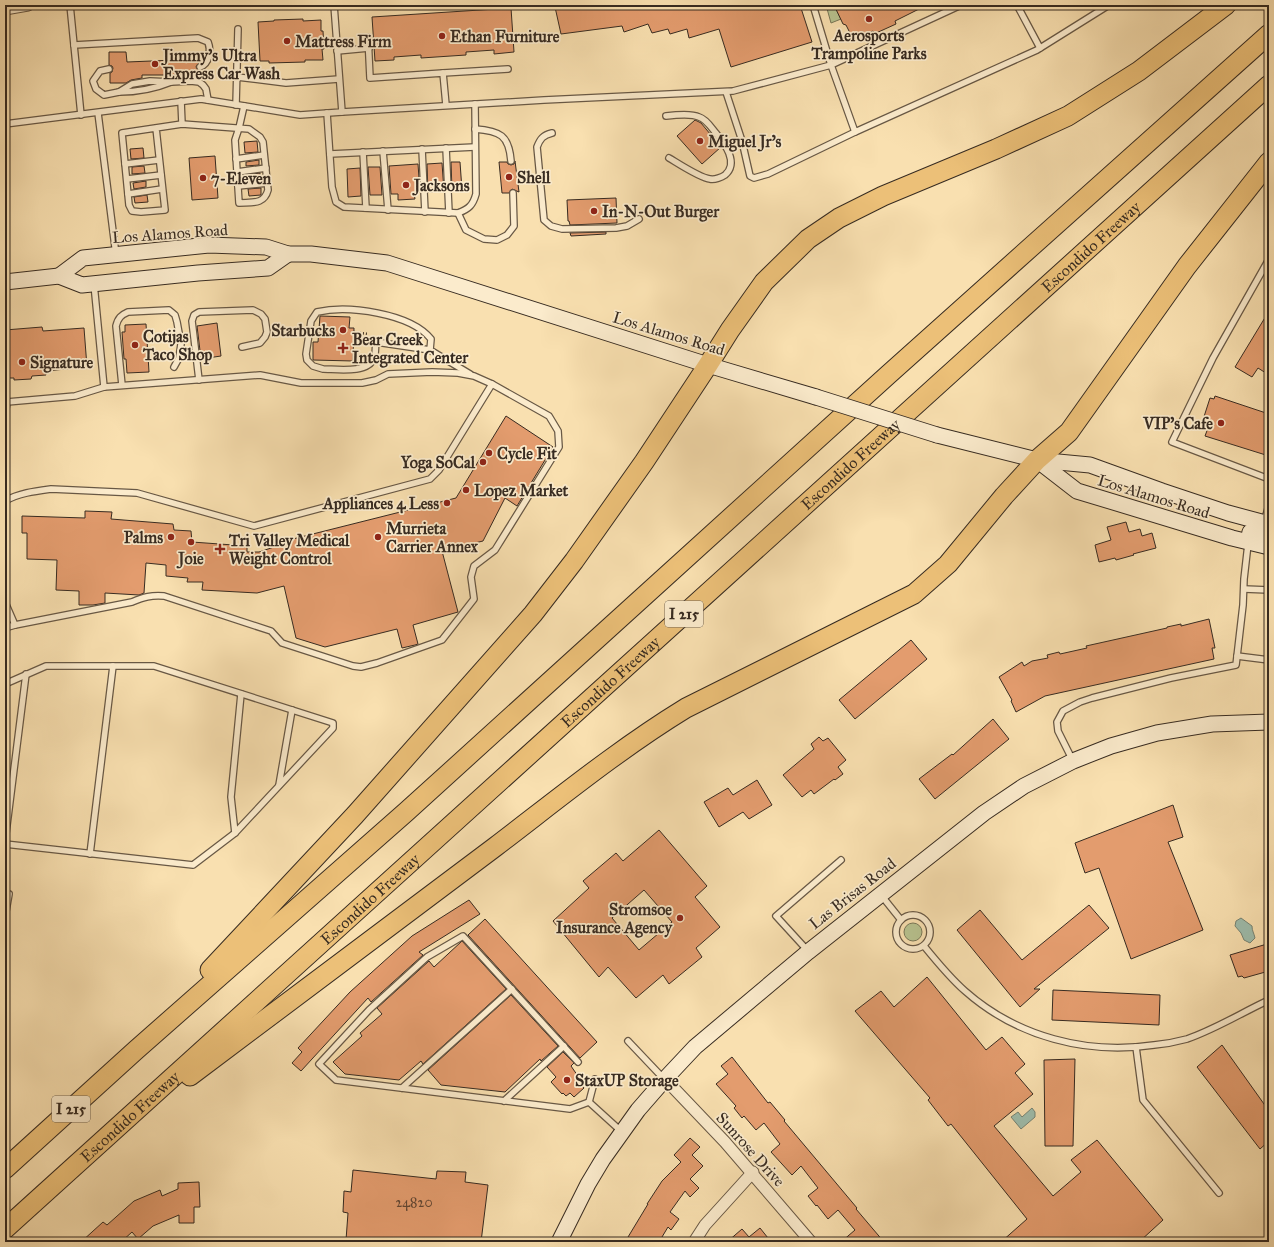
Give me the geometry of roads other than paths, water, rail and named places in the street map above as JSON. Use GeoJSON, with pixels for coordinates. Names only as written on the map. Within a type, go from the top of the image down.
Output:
{"type":"FeatureCollection","features":[{"type":"Feature","properties":{"kind":"highway"},"geometry":{"type":"LineString","coordinates":[[136,1050],[355,815],[533,614],[574,561],[644,462],[730,330],[764,282],[808,239],[839,218],[883,196],[996,149],[1068,116],[1139,71],[1226,5]]}},
{"type":"Feature","properties":{"kind":"highway","name":"I 215"},"geometry":{"type":"LineString","coordinates":[[5,1169],[136,1050],[406,812],[889,374],[1269,34]]}},
{"type":"Feature","properties":{"kind":"highway","name":"Escondido Freeway"},"geometry":{"type":"LineString","coordinates":[[5,1229],[1269,85]]}},
{"type":"Feature","properties":{"kind":"highway"},"geometry":{"type":"LineString","coordinates":[[100,1144],[610,759],[654,728],[686,708],[914,594],[948,564],[1004,496],[1037,460],[1068,432],[1187,266],[1269,162]]}},
{"type":"Feature","properties":{"kind":"main road","name":"Los Alamos Road"},"geometry":{"type":"LineString","coordinates":[[59,276],[83,258],[209,245],[266,247],[288,254],[311,254],[387,263],[708,365],[937,435],[1037,460],[1090,465],[1162,491],[1228,512],[1267,527]]}},
{"type":"Feature","properties":{"kind":"main road"},"geometry":{"type":"LineString","coordinates":[[5,282],[59,276],[82,285],[198,273],[268,268],[288,254]]}},
{"type":"Feature","properties":{"kind":"main road","name":"Los Alamos Road"},"geometry":{"type":"LineString","coordinates":[[1037,460],[1076,491],[1232,538],[1269,547]]}},
{"type":"Feature","properties":{"kind":"main road"},"geometry":{"type":"LineString","coordinates":[[1248,541],[1250,532],[1267,527]]}},
{"type":"Feature","properties":{"kind":"main road","name":"Las Brisas Road"},"geometry":{"type":"LineString","coordinates":[[559,1242],[588,1184],[603,1159],[638,1110],[664,1079],[695,1048],[808,952],[984,813],[1024,786],[1073,761],[1111,746],[1157,733],[1212,724],[1269,722]]}},
{"type":"Feature","properties":{"kind":"street"},"geometry":{"type":"LineString","coordinates":[[5,9],[28,5]]}},
{"type":"Feature","properties":{"kind":"street","name":"Sunrose Drive"},"geometry":{"type":"LineString","coordinates":[[664,1079],[753,1172],[811,1242]]}},
{"type":"Feature","properties":{"kind":"street"},"geometry":{"type":"LineString","coordinates":[[694,1242],[705,1225],[753,1172]]}},
{"type":"Feature","properties":{"kind":"lane"},"geometry":{"type":"LineString","coordinates":[[70,5],[81,115]]}},
{"type":"Feature","properties":{"kind":"lane"},"geometry":{"type":"LineString","coordinates":[[334,5],[342,112]]}},
{"type":"Feature","properties":{"kind":"lane"},"geometry":{"type":"LineString","coordinates":[[813,5],[831,65],[855,132]]}},
{"type":"Feature","properties":{"kind":"lane"},"geometry":{"type":"LineString","coordinates":[[5,124],[201,99],[300,115],[544,100],[726,92],[831,65],[961,5]]}},
{"type":"Feature","properties":{"kind":"lane"},"geometry":{"type":"LineString","coordinates":[[1017,5],[1040,48]]}},
{"type":"Feature","properties":{"kind":"lane"},"geometry":{"type":"LineString","coordinates":[[726,92],[742,141],[750,176],[754,178],[768,174],[855,132],[1040,48],[1109,5]]}},
{"type":"Feature","properties":{"kind":"lane"},"geometry":{"type":"LineString","coordinates":[[236,105],[238,30]]}},
{"type":"Feature","properties":{"kind":"lane"},"geometry":{"type":"LineString","coordinates":[[368,37],[370,78],[508,69]]}},
{"type":"Feature","properties":{"kind":"lane"},"geometry":{"type":"LineString","coordinates":[[74,45],[198,38],[208,42],[210,47],[210,53],[207,61],[200,67]]}},
{"type":"Feature","properties":{"kind":"lane"},"geometry":{"type":"LineString","coordinates":[[337,51],[369,48]]}},
{"type":"Feature","properties":{"kind":"lane"},"geometry":{"type":"LineString","coordinates":[[109,68],[96,74],[93,81],[99,93],[104,96],[119,92],[132,84],[150,81],[191,81],[199,82],[203,85],[206,90],[208,100]]}},
{"type":"Feature","properties":{"kind":"lane"},"geometry":{"type":"LineString","coordinates":[[443,73],[446,106]]}},
{"type":"Feature","properties":{"kind":"lane"},"geometry":{"type":"LineString","coordinates":[[237,77],[286,83],[339,79]]}},
{"type":"Feature","properties":{"kind":"lane"},"geometry":{"type":"LineString","coordinates":[[181,101],[182,124]]}},
{"type":"Feature","properties":{"kind":"lane"},"geometry":{"type":"LineString","coordinates":[[327,113],[332,187],[336,202],[344,207],[458,214],[467,210],[474,203],[476,194],[475,104]]}},
{"type":"Feature","properties":{"kind":"lane"},"geometry":{"type":"LineString","coordinates":[[156,128],[164,210],[141,212],[132,211],[129,205],[122,133],[182,124],[239,128],[249,129],[260,137],[263,142],[268,190],[263,200],[257,202],[239,203],[235,140],[239,128],[244,106]]}},
{"type":"Feature","properties":{"kind":"lane"},"geometry":{"type":"LineString","coordinates":[[98,113],[116,255]]}},
{"type":"Feature","properties":{"kind":"lane"},"geometry":{"type":"LineString","coordinates":[[666,116],[676,115],[700,117],[708,123],[728,149],[731,160],[727,173],[722,177],[711,179],[695,173],[669,158]]}},
{"type":"Feature","properties":{"kind":"lane"},"geometry":{"type":"LineString","coordinates":[[475,129],[490,130],[503,137],[510,150],[511,161]]}},
{"type":"Feature","properties":{"kind":"lane"},"geometry":{"type":"LineString","coordinates":[[552,133],[545,134],[539,140],[536,147],[544,220],[551,226],[562,229],[616,228],[627,226],[639,218]]}},
{"type":"Feature","properties":{"kind":"lane"},"geometry":{"type":"LineString","coordinates":[[330,154],[476,147]]}},
{"type":"Feature","properties":{"kind":"lane"},"geometry":{"type":"LineString","coordinates":[[446,148],[449,213]]}},
{"type":"Feature","properties":{"kind":"lane"},"geometry":{"type":"LineString","coordinates":[[422,149],[425,212]]}},
{"type":"Feature","properties":{"kind":"lane"},"geometry":{"type":"LineString","coordinates":[[383,151],[388,210]]}},
{"type":"Feature","properties":{"kind":"lane"},"geometry":{"type":"LineString","coordinates":[[363,152],[366,208]]}},
{"type":"Feature","properties":{"kind":"lane"},"geometry":{"type":"LineString","coordinates":[[236,159],[264,155]]}},
{"type":"Feature","properties":{"kind":"lane"},"geometry":{"type":"LineString","coordinates":[[125,164],[159,160]]}},
{"type":"Feature","properties":{"kind":"lane"},"geometry":{"type":"LineString","coordinates":[[237,172],[266,168]]}},
{"type":"Feature","properties":{"kind":"lane"},"geometry":{"type":"LineString","coordinates":[[127,179],[161,175]]}},
{"type":"Feature","properties":{"kind":"lane"},"geometry":{"type":"LineString","coordinates":[[238,186],[268,182]]}},
{"type":"Feature","properties":{"kind":"lane"},"geometry":{"type":"LineString","coordinates":[[128,194],[162,189]]}},
{"type":"Feature","properties":{"kind":"lane"},"geometry":{"type":"LineString","coordinates":[[458,214],[466,230],[484,239],[497,240],[507,235],[514,226],[513,193]]}},
{"type":"Feature","properties":{"kind":"lane"},"geometry":{"type":"LineString","coordinates":[[1269,259],[1213,358],[1172,442],[1269,479]]}},
{"type":"Feature","properties":{"kind":"lane"},"geometry":{"type":"LineString","coordinates":[[94,284],[104,387]]}},
{"type":"Feature","properties":{"kind":"lane"},"geometry":{"type":"LineString","coordinates":[[5,628],[132,602],[144,597],[164,596],[211,613],[271,631],[282,642],[353,666],[361,667],[377,663],[442,640],[474,599],[471,577],[474,566],[495,550],[559,447],[558,431],[549,416],[492,384],[474,376],[430,350],[376,342],[374,358],[365,368],[359,369],[323,369],[314,366],[307,360],[306,351],[311,321],[317,312],[324,310],[352,309],[391,316],[426,332],[431,339],[430,350]]}},
{"type":"Feature","properties":{"kind":"lane"},"geometry":{"type":"LineString","coordinates":[[122,385],[116,326],[118,319],[122,314],[128,312],[169,310],[175,315],[181,349],[179,358],[174,367]]}},
{"type":"Feature","properties":{"kind":"lane"},"geometry":{"type":"LineString","coordinates":[[199,380],[192,321],[194,315],[199,312],[253,310],[261,314],[265,319],[267,332],[265,337],[260,343],[242,347]]}},
{"type":"Feature","properties":{"kind":"lane"},"geometry":{"type":"LineString","coordinates":[[5,415],[7,402],[75,396],[104,387],[122,385],[260,374],[301,383],[362,383],[395,373],[432,372],[458,373],[474,376]]}},
{"type":"Feature","properties":{"kind":"lane"},"geometry":{"type":"LineString","coordinates":[[5,501],[37,490],[51,489],[137,493],[254,526],[430,479],[439,470],[492,384]]}},
{"type":"Feature","properties":{"kind":"lane"},"geometry":{"type":"LineString","coordinates":[[1267,527],[1269,505]]}},
{"type":"Feature","properties":{"kind":"lane"},"geometry":{"type":"LineString","coordinates":[[1073,761],[1058,731],[1056,722],[1063,711],[1080,702],[1118,690],[1236,665],[1248,541]]}},
{"type":"Feature","properties":{"kind":"lane"},"geometry":{"type":"LineString","coordinates":[[1244,589],[1269,590]]}},
{"type":"Feature","properties":{"kind":"lane"},"geometry":{"type":"LineString","coordinates":[[5,602],[15,625]]}},
{"type":"Feature","properties":{"kind":"lane"},"geometry":{"type":"LineString","coordinates":[[1237,656],[1269,660]]}},
{"type":"Feature","properties":{"kind":"lane"},"geometry":{"type":"LineString","coordinates":[[5,684],[26,674],[46,666],[154,666],[333,723],[333,728],[235,832],[193,865],[5,843],[26,674]]}},
{"type":"Feature","properties":{"kind":"lane"},"geometry":{"type":"LineString","coordinates":[[90,854],[113,666]]}},
{"type":"Feature","properties":{"kind":"lane"},"geometry":{"type":"LineString","coordinates":[[235,832],[231,797],[240,694]]}},
{"type":"Feature","properties":{"kind":"lane"},"geometry":{"type":"LineString","coordinates":[[279,786],[292,710]]}},
{"type":"Feature","properties":{"kind":"lane"},"geometry":{"type":"LineString","coordinates":[[808,952],[776,916],[841,860]]}},
{"type":"Feature","properties":{"kind":"lane"},"geometry":{"type":"LineString","coordinates":[[5,917],[9,894]]}},
{"type":"Feature","properties":{"kind":"lane"},"geometry":{"type":"LineString","coordinates":[[880,894],[901,920]]}},
{"type":"Feature","properties":{"kind":"lane"},"geometry":{"type":"LineString","coordinates":[[912,915],[920,916],[926,920],[930,926],[931,934],[929,940],[924,946],[920,949],[910,950],[901,944],[896,933],[897,926],[901,920],[912,915]]}},
{"type":"Feature","properties":{"kind":"lane"},"geometry":{"type":"LineString","coordinates":[[578,1062],[463,936],[427,957],[369,1010],[319,1064],[336,1080],[570,1108],[589,1102]]}},
{"type":"Feature","properties":{"kind":"lane"},"geometry":{"type":"LineString","coordinates":[[924,946],[944,970],[966,992],[994,1013],[1017,1025],[1049,1038],[1075,1044],[1110,1048],[1172,1043],[1226,1022],[1269,1000]]}},
{"type":"Feature","properties":{"kind":"lane"},"geometry":{"type":"LineString","coordinates":[[402,1088],[512,989]]}},
{"type":"Feature","properties":{"kind":"lane"},"geometry":{"type":"LineString","coordinates":[[628,1041],[664,1079]]}},
{"type":"Feature","properties":{"kind":"lane"},"geometry":{"type":"LineString","coordinates":[[504,1100],[564,1046]]}},
{"type":"Feature","properties":{"kind":"lane"},"geometry":{"type":"LineString","coordinates":[[1136,1047],[1143,1100],[1219,1193]]}},
{"type":"Feature","properties":{"kind":"lane"},"geometry":{"type":"LineString","coordinates":[[589,1102],[594,1079]]}},
{"type":"Feature","properties":{"kind":"lane"},"geometry":{"type":"LineString","coordinates":[[589,1102],[622,1132]]}},
{"type":"Feature","properties":{"kind":"place","name":"Aerosports Trampoline Parks"},"geometry":{"type":"Point","coordinates":[869,19]}},
{"type":"Feature","properties":{"kind":"place","name":"Ethan Furniture"},"geometry":{"type":"Point","coordinates":[442,36]}},
{"type":"Feature","properties":{"kind":"place","name":"Mattress Firm"},"geometry":{"type":"Point","coordinates":[287,41]}},
{"type":"Feature","properties":{"kind":"place","name":"Jimmy's Ultra Express Car Wash"},"geometry":{"type":"Point","coordinates":[155,64]}},
{"type":"Feature","properties":{"kind":"place","name":"Miguel Jr's"},"geometry":{"type":"Point","coordinates":[700,141]}},
{"type":"Feature","properties":{"kind":"place","name":"Shell"},"geometry":{"type":"Point","coordinates":[509,177]}},
{"type":"Feature","properties":{"kind":"place","name":"7-Eleven"},"geometry":{"type":"Point","coordinates":[203,178]}},
{"type":"Feature","properties":{"kind":"place","name":"Jacksons"},"geometry":{"type":"Point","coordinates":[406,185]}},
{"type":"Feature","properties":{"kind":"place","name":"In-N-Out Burger"},"geometry":{"type":"Point","coordinates":[594,211]}},
{"type":"Feature","properties":{"kind":"place","name":"Starbucks"},"geometry":{"type":"Point","coordinates":[343,330]}},
{"type":"Feature","properties":{"kind":"place","name":"Cotijas Taco Shop"},"geometry":{"type":"Point","coordinates":[135,345]}},
{"type":"Feature","properties":{"kind":"place","name":"Bear Creek Integrated Center"},"geometry":{"type":"Point","coordinates":[343,348]}},
{"type":"Feature","properties":{"kind":"place","name":"Signature"},"geometry":{"type":"Point","coordinates":[22,362]}},
{"type":"Feature","properties":{"kind":"place","name":"VIP's Cafe"},"geometry":{"type":"Point","coordinates":[1221,423]}},
{"type":"Feature","properties":{"kind":"place","name":"Cycle Fit"},"geometry":{"type":"Point","coordinates":[489,453]}},
{"type":"Feature","properties":{"kind":"place","name":"Yoga SoCal"},"geometry":{"type":"Point","coordinates":[483,462]}},
{"type":"Feature","properties":{"kind":"place","name":"Lopez Market"},"geometry":{"type":"Point","coordinates":[466,490]}},
{"type":"Feature","properties":{"kind":"place","name":"Appliances 4 Less"},"geometry":{"type":"Point","coordinates":[447,503]}},
{"type":"Feature","properties":{"kind":"place","name":"Palms"},"geometry":{"type":"Point","coordinates":[171,537]}},
{"type":"Feature","properties":{"kind":"place","name":"Murrieta Carrier Annex"},"geometry":{"type":"Point","coordinates":[378,537]}},
{"type":"Feature","properties":{"kind":"place","name":"Joie"},"geometry":{"type":"Point","coordinates":[191,542]}},
{"type":"Feature","properties":{"kind":"place","name":"Tri Valley Medical Weight Control"},"geometry":{"type":"Point","coordinates":[220,549]}},
{"type":"Feature","properties":{"kind":"place","name":"Stromsoe Insurance Agency"},"geometry":{"type":"Point","coordinates":[680,918]}},
{"type":"Feature","properties":{"kind":"place","name":"StaxUP Storage"},"geometry":{"type":"Point","coordinates":[567,1080]}}]}
